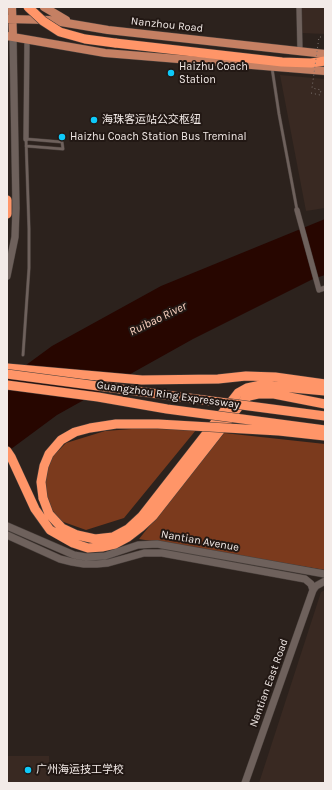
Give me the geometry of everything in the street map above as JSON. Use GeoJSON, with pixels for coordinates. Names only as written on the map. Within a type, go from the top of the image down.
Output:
{"type":"FeatureCollection","features":[{"type":"Feature","properties":{"kind":"highway"},"geometry":{"type":"LineString","coordinates":[[28,7],[42,21],[60,32],[85,39],[282,62],[311,63],[325,61]]}},
{"type":"Feature","properties":{"kind":"highway"},"geometry":{"type":"LineString","coordinates":[[7,200],[7,214]]}},
{"type":"Feature","properties":{"kind":"highway"},"geometry":{"type":"LineString","coordinates":[[7,368],[142,380],[218,379],[246,376],[275,377],[325,384]]}},
{"type":"Feature","properties":{"kind":"highway","name":"Guangzhou Ring Expressway"},"geometry":{"type":"LineString","coordinates":[[7,374],[325,416]]}},
{"type":"Feature","properties":{"kind":"highway","name":"Guangzhou Ring Expressway"},"geometry":{"type":"LineString","coordinates":[[7,385],[98,397],[188,412],[325,430]]}},
{"type":"Feature","properties":{"kind":"highway"},"geometry":{"type":"LineString","coordinates":[[325,392],[261,385],[247,388],[238,393],[142,516],[128,529],[113,537],[95,539],[77,535],[62,528],[49,514],[43,498],[41,482],[44,466],[49,454],[61,440],[75,432],[90,428],[116,424],[158,424],[279,431],[325,436]]}},
{"type":"Feature","properties":{"kind":"highway"},"geometry":{"type":"LineString","coordinates":[[7,451],[35,509],[50,530],[73,543],[88,548],[102,548],[115,544],[128,537],[141,528],[153,516],[244,400],[249,396],[258,394],[274,394],[325,404]]}},
{"type":"Feature","properties":{"kind":"main road"},"geometry":{"type":"LineString","coordinates":[[12,7],[10,37],[105,53],[325,71]]}},
{"type":"Feature","properties":{"kind":"main road"},"geometry":{"type":"LineString","coordinates":[[44,7],[76,25]]}},
{"type":"Feature","properties":{"kind":"main road","name":"Nanzhou Road"},"geometry":{"type":"LineString","coordinates":[[10,19],[49,20],[108,30],[325,54]]}},
{"type":"Feature","properties":{"kind":"main road"},"geometry":{"type":"LineString","coordinates":[[105,53],[102,42],[104,35],[108,30]]}},
{"type":"Feature","properties":{"kind":"street"},"geometry":{"type":"LineString","coordinates":[[299,7],[300,51]]}},
{"type":"Feature","properties":{"kind":"street"},"geometry":{"type":"LineString","coordinates":[[7,276],[15,237],[16,208],[10,37]]}},
{"type":"Feature","properties":{"kind":"street"},"geometry":{"type":"LineString","coordinates":[[26,139],[27,40]]}},
{"type":"Feature","properties":{"kind":"street"},"geometry":{"type":"LineString","coordinates":[[298,210],[319,290],[325,288]]}},
{"type":"Feature","properties":{"kind":"street","name":"Nantian Avenue"},"geometry":{"type":"LineString","coordinates":[[7,526],[74,556],[104,556],[138,545],[157,544],[325,574]]}},
{"type":"Feature","properties":{"kind":"street","name":"Nantian Avenue"},"geometry":{"type":"LineString","coordinates":[[7,535],[60,559],[78,563],[108,563],[144,553],[162,553],[305,579],[311,584],[313,590]]}},
{"type":"Feature","properties":{"kind":"street"},"geometry":{"type":"LineString","coordinates":[[313,590],[316,586],[325,581]]}},
{"type":"Feature","properties":{"kind":"street","name":"Nantian East Road"},"geometry":{"type":"LineString","coordinates":[[245,783],[313,590]]}},
{"type":"Feature","properties":{"kind":"lane"},"geometry":{"type":"LineString","coordinates":[[272,67],[279,114],[298,210]]}},
{"type":"Feature","properties":{"kind":"lane"},"geometry":{"type":"LineString","coordinates":[[23,354],[29,268],[29,229],[26,146],[26,139],[62,142],[63,149],[26,146]]}},
{"type":"Feature","properties":{"kind":"path"},"geometry":{"type":"LineString","coordinates":[[311,93],[320,95],[321,90],[312,88],[319,36],[325,37]]}},
{"type":"Feature","properties":{"kind":"shaded area"},"geometry":{"type":"Polygon","coordinates":[[[302,7],[325,7],[325,34],[302,33],[302,7]]]}},
{"type":"Feature","properties":{"kind":"shaded area"},"geometry":{"type":"Polygon","coordinates":[[[280,75],[325,79],[325,208],[306,211],[280,75]]]}},
{"type":"Feature","properties":{"kind":"shaded area"},"geometry":{"type":"Polygon","coordinates":[[[145,428],[196,430],[124,518],[86,530],[58,520],[49,504],[44,482],[49,460],[66,443],[105,431],[145,428]]]}},
{"type":"Feature","properties":{"kind":"shaded area"},"geometry":{"type":"Polygon","coordinates":[[[224,433],[325,444],[325,570],[139,539],[224,433]]]}},
{"type":"Feature","properties":{"kind":"shaded area"},"geometry":{"type":"Polygon","coordinates":[[[325,590],[325,783],[259,783],[321,592],[325,590]]]}},
{"type":"Feature","properties":{"kind":"shaded area","name":"广州海运技工学校"},"geometry":{"type":"Polygon","coordinates":[[[7,756],[49,756],[50,783],[7,783],[7,756]]]}},
{"type":"Feature","properties":{"kind":"water","name":"Ruibao River"},"geometry":{"type":"Polygon","coordinates":[[[325,219],[325,275],[313,279],[193,339],[57,415],[7,452],[7,379],[52,346],[161,286],[325,219]]]}},
{"type":"Feature","properties":{"kind":"place","name":"Haizhu Coach Station"},"geometry":{"type":"Point","coordinates":[171,73]}},
{"type":"Feature","properties":{"kind":"place","name":"海珠客运站公交枢纽"},"geometry":{"type":"Point","coordinates":[94,120]}},
{"type":"Feature","properties":{"kind":"place","name":"Haizhu Coach Station Bus Treminal"},"geometry":{"type":"Point","coordinates":[62,137]}},
{"type":"Feature","properties":{"kind":"place","name":"广州海运技工学校"},"geometry":{"type":"Point","coordinates":[28,770]}}]}
